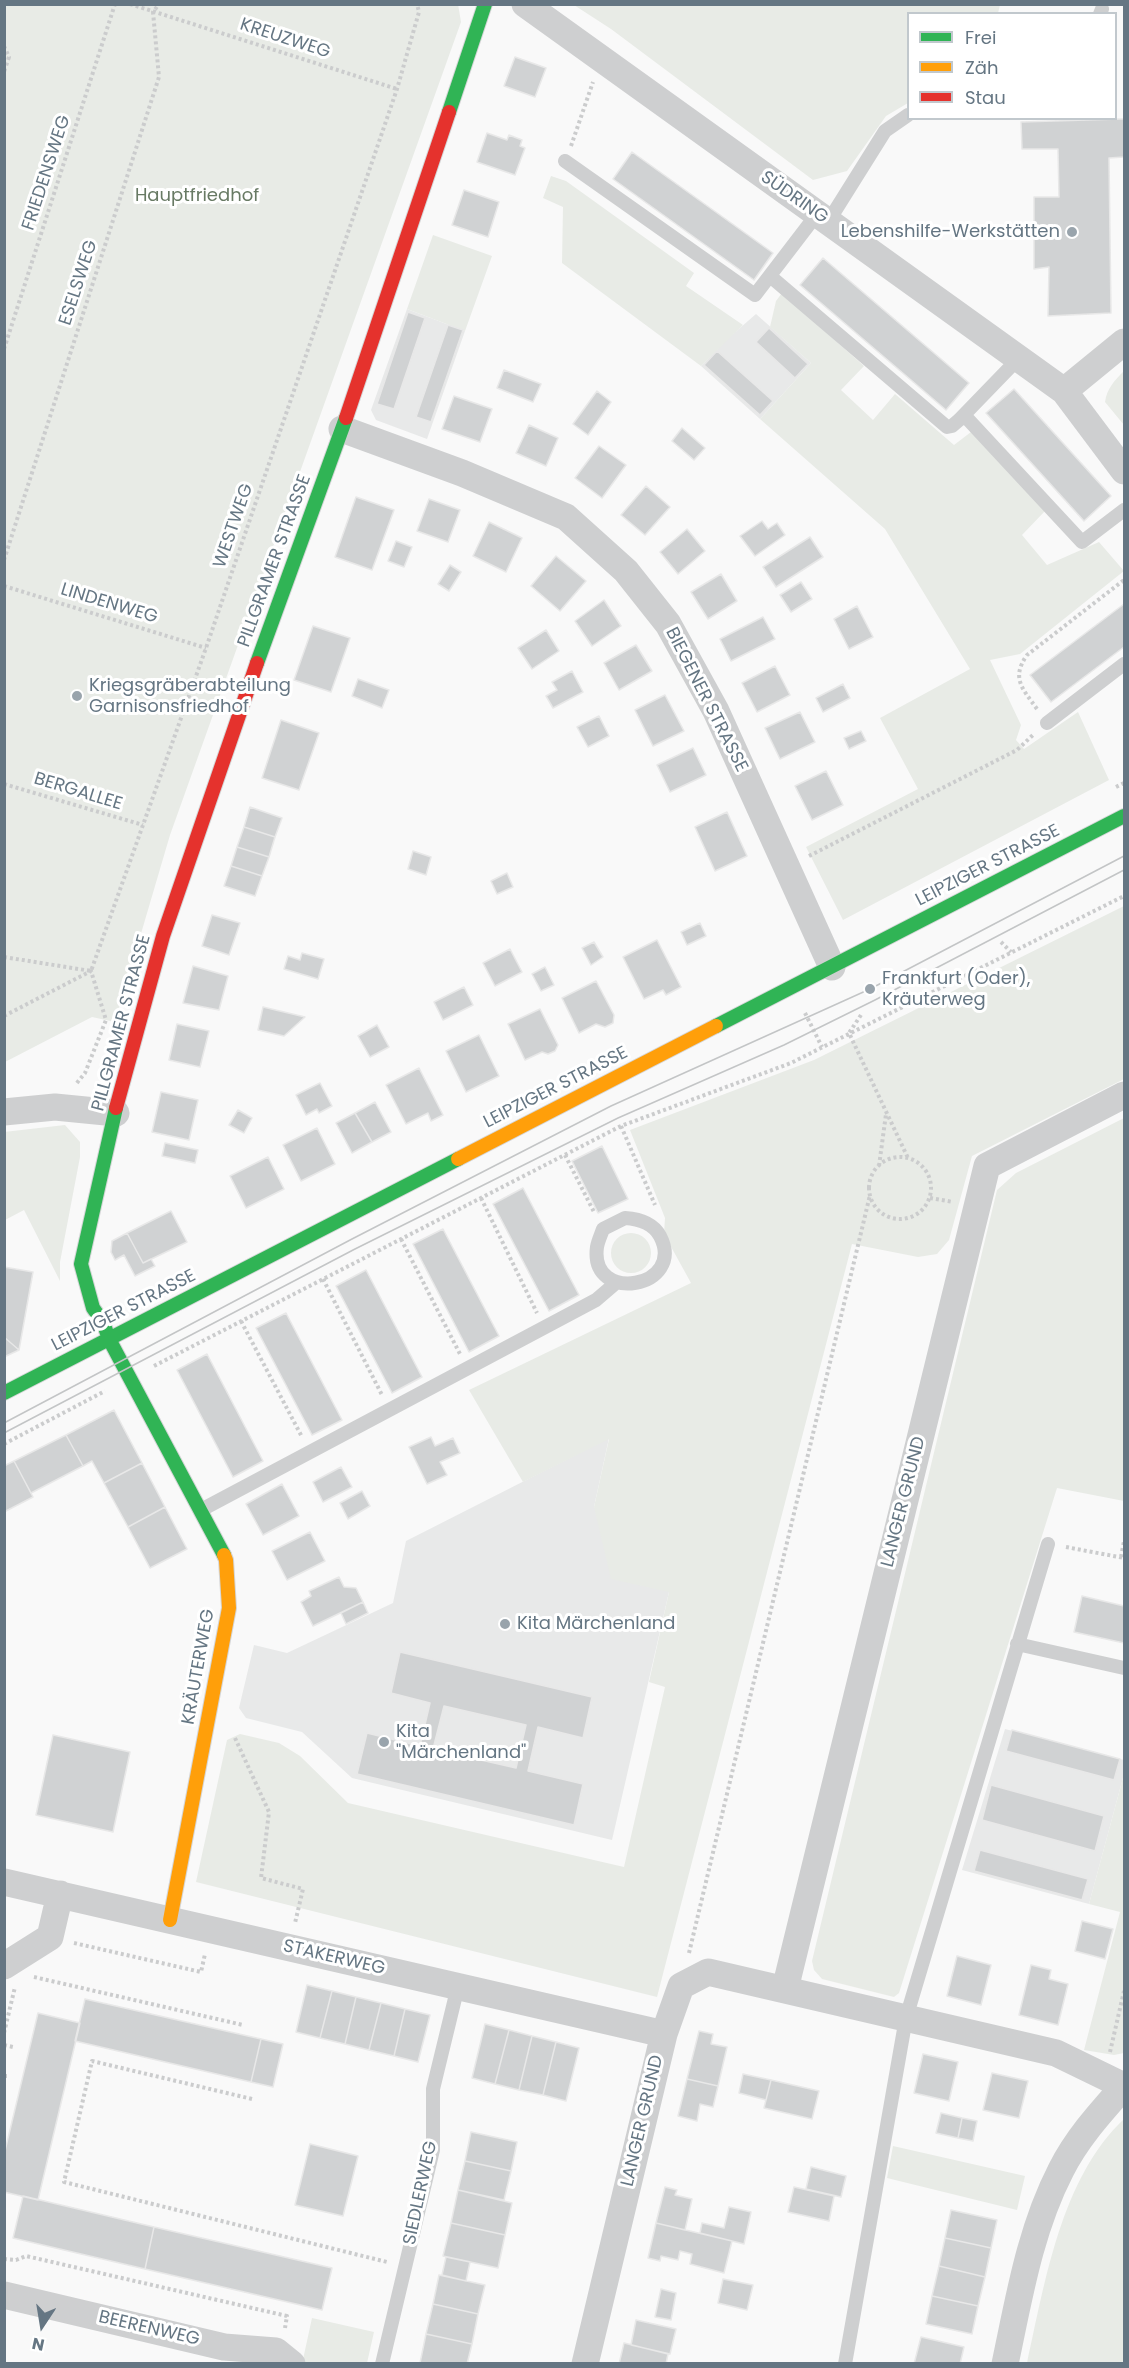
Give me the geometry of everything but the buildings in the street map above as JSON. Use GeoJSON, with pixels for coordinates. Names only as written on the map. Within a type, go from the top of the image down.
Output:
{"type":"FeatureCollection","features":[{"type":"Feature","properties":{"kind":"street","name":"PILLGRAMER STRASSE"},"geometry":{"type":"LineString","coordinates":[[109,1339],[103,1322],[93,1308],[81,1264],[123,1078],[163,936],[229,741],[342,429],[485,4]]}},
{"type":"Feature","properties":{"kind":"street","name":"SÜDRING"},"geometry":{"type":"LineString","coordinates":[[525,4],[1064,391],[1125,471]]}},
{"type":"Feature","properties":{"kind":"street"},"geometry":{"type":"LineString","coordinates":[[1064,391],[1125,342]]}},
{"type":"Feature","properties":{"kind":"street","name":"BIEGENER STRASSE"},"geometry":{"type":"LineString","coordinates":[[342,429],[462,473],[566,517],[626,571],[668,624],[716,711],[832,967]]}},
{"type":"Feature","properties":{"kind":"street","name":"LEIPZIGER STRASSE"},"geometry":{"type":"LineString","coordinates":[[4,1393],[1125,816]]}},
{"type":"Feature","properties":{"kind":"street","name":"LANGER GRUND"},"geometry":{"type":"LineString","coordinates":[[785,1989],[987,1166],[1125,1095]]}},
{"type":"Feature","properties":{"kind":"street"},"geometry":{"type":"LineString","coordinates":[[4,1112],[56,1107],[116,1113]]}},
{"type":"Feature","properties":{"kind":"street","name":"KRÄUTERWEG"},"geometry":{"type":"LineString","coordinates":[[109,1339],[226,1560],[229,1608],[170,1920]]}},
{"type":"Feature","properties":{"kind":"street","name":"STAKERWEG"},"geometry":{"type":"LineString","coordinates":[[4,1882],[664,2034]]}},
{"type":"Feature","properties":{"kind":"street"},"geometry":{"type":"LineString","coordinates":[[16,1964],[50,1937],[60,1894]]}},
{"type":"Feature","properties":{"kind":"street"},"geometry":{"type":"LineString","coordinates":[[681,1986],[708,1972],[785,1989],[1056,2053],[1118,2083],[1061,2169],[1039,2221],[1005,2364]]}},
{"type":"Feature","properties":{"kind":"street","name":"LANGER GRUND"},"geometry":{"type":"LineString","coordinates":[[585,2364],[664,2034],[681,1986]]}},
{"type":"Feature","properties":{"kind":"street","name":"BEERENWEG"},"geometry":{"type":"LineString","coordinates":[[4,2295],[227,2355],[276,2351],[292,2364]]}},
{"type":"Feature","properties":{"kind":"lane"},"geometry":{"type":"LineString","coordinates":[[565,161],[755,295],[823,218],[885,131],[907,116]]}},
{"type":"Feature","properties":{"kind":"lane"},"geometry":{"type":"LineString","coordinates":[[770,276],[947,427],[952,426],[964,415],[1019,358]]}},
{"type":"Feature","properties":{"kind":"lane"},"geometry":{"type":"LineString","coordinates":[[964,415],[1082,542],[1125,510]]}},
{"type":"Feature","properties":{"kind":"lane"},"geometry":{"type":"LineString","coordinates":[[1047,723],[1125,664]]}},
{"type":"Feature","properties":{"kind":"lane"},"geometry":{"type":"LineString","coordinates":[[626,1218],[636,1218],[646,1222],[661,1238],[663,1257],[654,1275],[636,1284],[626,1285],[608,1276],[597,1257],[597,1247],[603,1229],[626,1218]]}},
{"type":"Feature","properties":{"kind":"lane"},"geometry":{"type":"LineString","coordinates":[[201,1510],[596,1300],[617,1282]]}},
{"type":"Feature","properties":{"kind":"lane"},"geometry":{"type":"LineString","coordinates":[[845,2364],[906,2018],[1048,1544]]}},
{"type":"Feature","properties":{"kind":"lane"},"geometry":{"type":"LineString","coordinates":[[1017,1644],[1125,1668]]}},
{"type":"Feature","properties":{"kind":"lane","name":"SIEDLERWEG"},"geometry":{"type":"LineString","coordinates":[[382,2364],[433,2150],[433,2089],[458,1986]]}},
{"type":"Feature","properties":{"kind":"path","name":"FRIEDENSWEG"},"geometry":{"type":"LineString","coordinates":[[4,349],[115,4]]}},
{"type":"Feature","properties":{"kind":"path","name":"KREUZWEG"},"geometry":{"type":"LineString","coordinates":[[130,4],[397,89]]}},
{"type":"Feature","properties":{"kind":"path"},"geometry":{"type":"LineString","coordinates":[[153,12],[159,4]]}},
{"type":"Feature","properties":{"kind":"path","name":"WESTWEG"},"geometry":{"type":"LineString","coordinates":[[91,971],[206,648],[397,89],[419,12],[417,4]]}},
{"type":"Feature","properties":{"kind":"path","name":"ESELSWEG"},"geometry":{"type":"LineString","coordinates":[[4,560],[159,77],[153,12]]}},
{"type":"Feature","properties":{"kind":"path"},"geometry":{"type":"LineString","coordinates":[[4,46],[9,57],[4,72]]}},
{"type":"Feature","properties":{"kind":"path"},"geometry":{"type":"LineString","coordinates":[[565,161],[600,58]]}},
{"type":"Feature","properties":{"kind":"path"},"geometry":{"type":"LineString","coordinates":[[805,857],[1017,750],[1047,723],[1019,684],[1020,666],[1027,655],[1125,580]]}},
{"type":"Feature","properties":{"kind":"path","name":"LINDENWEG"},"geometry":{"type":"LineString","coordinates":[[4,586],[206,648]]}},
{"type":"Feature","properties":{"kind":"path","name":"BERGALLEE"},"geometry":{"type":"LineString","coordinates":[[4,784],[143,825]]}},
{"type":"Feature","properties":{"kind":"path"},"geometry":{"type":"LineString","coordinates":[[4,1444],[621,1126],[790,1063],[1125,896]]}},
{"type":"Feature","properties":{"kind":"path"},"geometry":{"type":"LineString","coordinates":[[1002,942],[1011,952]]}},
{"type":"Feature","properties":{"kind":"path"},"geometry":{"type":"LineString","coordinates":[[4,957],[91,971]]}},
{"type":"Feature","properties":{"kind":"path"},"geometry":{"type":"LineString","coordinates":[[4,1016],[91,971]]}},
{"type":"Feature","properties":{"kind":"path"},"geometry":{"type":"LineString","coordinates":[[85,1073],[106,1020],[91,971]]}},
{"type":"Feature","properties":{"kind":"path"},"geometry":{"type":"LineString","coordinates":[[849,1034],[861,1015]]}},
{"type":"Feature","properties":{"kind":"path"},"geometry":{"type":"LineString","coordinates":[[849,1034],[908,1158],[925,1169],[932,1189],[925,1208],[909,1218],[889,1217],[880,1212],[870,1195]]}},
{"type":"Feature","properties":{"kind":"path"},"geometry":{"type":"LineString","coordinates":[[879,1166],[886,1112]]}},
{"type":"Feature","properties":{"kind":"path"},"geometry":{"type":"LineString","coordinates":[[621,1126],[658,1211],[661,1238]]}},
{"type":"Feature","properties":{"kind":"path"},"geometry":{"type":"LineString","coordinates":[[565,1155],[603,1229]]}},
{"type":"Feature","properties":{"kind":"path"},"geometry":{"type":"LineString","coordinates":[[681,1986],[870,1195],[870,1185],[879,1166],[887,1160],[908,1158]]}},
{"type":"Feature","properties":{"kind":"path"},"geometry":{"type":"LineString","coordinates":[[481,1198],[544,1327]]}},
{"type":"Feature","properties":{"kind":"path"},"geometry":{"type":"LineString","coordinates":[[401,1239],[467,1368]]}},
{"type":"Feature","properties":{"kind":"path"},"geometry":{"type":"LineString","coordinates":[[323,1279],[389,1409]]}},
{"type":"Feature","properties":{"kind":"path"},"geometry":{"type":"LineString","coordinates":[[242,1321],[310,1451]]}},
{"type":"Feature","properties":{"kind":"path"},"geometry":{"type":"LineString","coordinates":[[1048,1544],[1123,1558],[1125,1541]]}},
{"type":"Feature","properties":{"kind":"path"},"geometry":{"type":"LineString","coordinates":[[236,1733],[234,1740],[269,1812],[261,1878],[303,1890],[289,1947]]}},
{"type":"Feature","properties":{"kind":"path"},"geometry":{"type":"LineString","coordinates":[[50,1937],[201,1972]]}},
{"type":"Feature","properties":{"kind":"path"},"geometry":{"type":"LineString","coordinates":[[4,2033],[16,1964],[243,2025]]}},
{"type":"Feature","properties":{"kind":"path"},"geometry":{"type":"LineString","coordinates":[[1118,2083],[1125,1991]]}},
{"type":"Feature","properties":{"kind":"path"},"geometry":{"type":"LineString","coordinates":[[4,2045],[14,2047]]}},
{"type":"Feature","properties":{"kind":"path"},"geometry":{"type":"LineString","coordinates":[[252,2099],[92,2061],[64,2182],[405,2266]]}},
{"type":"Feature","properties":{"kind":"path"},"geometry":{"type":"LineString","coordinates":[[4,2259],[16,2260],[26,2256],[287,2316]]}},
{"type":"Feature","properties":{"kind":"shaded area"},"geometry":{"type":"Polygon","coordinates":[[[407,309],[465,331],[427,439],[376,420],[371,410],[407,309]]]}},
{"type":"Feature","properties":{"kind":"shaded area"},"geometry":{"type":"Polygon","coordinates":[[[756,314],[811,363],[760,419],[701,366],[756,314]]]}},
{"type":"Feature","properties":{"kind":"shaded area","name":"Kita Märchenland"},"geometry":{"type":"Polygon","coordinates":[[[609,1438],[594,1507],[669,1592],[612,1840],[352,1778],[302,1732],[246,1718],[239,1708],[254,1645],[287,1653],[393,1603],[406,1541],[609,1438]]]}},
{"type":"Feature","properties":{"kind":"shaded area"},"geometry":{"type":"Polygon","coordinates":[[[1005,1729],[1124,1760],[1124,1774],[1089,1904],[962,1870],[1005,1729]]]}},
{"type":"Feature","properties":{"kind":"green space","name":"Hauptfriedhof"},"geometry":{"type":"Polygon","coordinates":[[[5,4],[458,4],[461,22],[170,835],[115,1022],[92,1017],[5,1062],[5,4]]]}},
{"type":"Feature","properties":{"kind":"green space"},"geometry":{"type":"Polygon","coordinates":[[[574,5],[1000,5],[998,12],[907,12],[907,104],[886,116],[847,171],[813,180],[611,29],[574,5]]]}},
{"type":"Feature","properties":{"kind":"green space"},"geometry":{"type":"Polygon","coordinates":[[[551,176],[566,181],[694,273],[686,286],[743,325],[701,366],[562,263],[563,207],[543,198],[551,176]]]}},
{"type":"Feature","properties":{"kind":"green space"},"geometry":{"type":"Polygon","coordinates":[[[433,235],[492,256],[465,331],[407,309],[433,235]]]}},
{"type":"Feature","properties":{"kind":"green space"},"geometry":{"type":"Polygon","coordinates":[[[782,293],[864,366],[841,390],[873,420],[895,394],[954,445],[971,432],[1045,511],[1022,535],[1047,565],[1099,542],[1124,571],[1020,654],[990,660],[1021,725],[1016,740],[1024,749],[1078,712],[1109,780],[843,920],[806,847],[918,789],[880,718],[970,669],[885,529],[760,419],[811,363],[770,327],[776,301],[782,293]]]}},
{"type":"Feature","properties":{"kind":"green space"},"geometry":{"type":"Polygon","coordinates":[[[1124,371],[1124,425],[1105,402],[1110,388],[1124,371]]]}},
{"type":"Feature","properties":{"kind":"green space"},"geometry":{"type":"Polygon","coordinates":[[[1124,906],[1124,1079],[972,1156],[949,1240],[937,1254],[918,1257],[852,1244],[657,1997],[196,1882],[227,1740],[240,1734],[279,1743],[300,1756],[348,1803],[624,1867],[665,1687],[649,1682],[669,1592],[611,1579],[594,1507],[609,1439],[523,1482],[469,1390],[691,1283],[664,1234],[665,1218],[630,1130],[814,1060],[1124,906]]]}},
{"type":"Feature","properties":{"kind":"green space"},"geometry":{"type":"Polygon","coordinates":[[[1124,1118],[1124,1501],[1057,1488],[899,1993],[894,1997],[822,1979],[814,1970],[812,1961],[997,1190],[1016,1173],[1124,1118]]]}},
{"type":"Feature","properties":{"kind":"green space"},"geometry":{"type":"Polygon","coordinates":[[[65,1125],[80,1142],[80,1157],[60,1262],[60,1281],[24,1210],[5,1220],[4,1132],[65,1125]]]}},
{"type":"Feature","properties":{"kind":"green space"},"geometry":{"type":"Polygon","coordinates":[[[631,1233],[645,1239],[651,1253],[645,1267],[631,1273],[617,1267],[611,1253],[617,1239],[631,1233]]]}},
{"type":"Feature","properties":{"kind":"green space"},"geometry":{"type":"Polygon","coordinates":[[[1124,1774],[1124,2053],[1114,2055],[1084,2050],[1120,1912],[1089,1904],[1124,1774]]]}},
{"type":"Feature","properties":{"kind":"green space"},"geometry":{"type":"Polygon","coordinates":[[[1124,2119],[1124,2363],[1027,2363],[1049,2266],[1070,2201],[1102,2143],[1124,2119]]]}},
{"type":"Feature","properties":{"kind":"green space"},"geometry":{"type":"Polygon","coordinates":[[[893,2146],[1025,2176],[1017,2210],[887,2178],[893,2146]]]}},
{"type":"Feature","properties":{"kind":"green space"},"geometry":{"type":"Polygon","coordinates":[[[312,2318],[374,2332],[367,2363],[302,2364],[312,2318]]]}},
{"type":"Feature","properties":{"kind":"tram line"},"geometry":{"type":"LineString","coordinates":[[4,1423],[352,1239],[611,1106],[870,989],[1124,856]]}},
{"type":"Feature","properties":{"kind":"tram line"},"geometry":{"type":"LineString","coordinates":[[4,1433],[355,1249],[618,1118],[784,1045],[1124,870]]}},
{"type":"Feature","properties":{"kind":"traffic: fast"},"geometry":{"type":"LineString","coordinates":[[449,112],[485,4]]}},
{"type":"Feature","properties":{"kind":"traffic: fast"},"geometry":{"type":"LineString","coordinates":[[257,663],[346,418]]}},
{"type":"Feature","properties":{"kind":"traffic: fast"},"geometry":{"type":"LineString","coordinates":[[716,1026],[1124,816]]}},
{"type":"Feature","properties":{"kind":"traffic: fast"},"geometry":{"type":"LineString","coordinates":[[116,1108],[81,1264],[93,1308],[103,1322],[109,1339],[224,1555]]}},
{"type":"Feature","properties":{"kind":"traffic: fast"},"geometry":{"type":"LineString","coordinates":[[4,1393],[458,1159]]}},
{"type":"Feature","properties":{"kind":"traffic: slow"},"geometry":{"type":"LineString","coordinates":[[458,1159],[716,1026]]}},
{"type":"Feature","properties":{"kind":"traffic: slow"},"geometry":{"type":"LineString","coordinates":[[170,1920],[229,1608],[224,1555]]}},
{"type":"Feature","properties":{"kind":"traffic: jam"},"geometry":{"type":"LineString","coordinates":[[346,418],[449,112]]}},
{"type":"Feature","properties":{"kind":"traffic: jam"},"geometry":{"type":"LineString","coordinates":[[116,1108],[163,936],[257,663]]}},
{"type":"Feature","properties":{"kind":"place","name":"Lebenshilfe-Werkstätten"},"geometry":{"type":"Point","coordinates":[1072,232]}},
{"type":"Feature","properties":{"kind":"place","name":"Kriegsgräberabteilung Garnisonsfriedhof"},"geometry":{"type":"Point","coordinates":[77,696]}},
{"type":"Feature","properties":{"kind":"place","name":"Frankfurt (Oder), Kräuterweg"},"geometry":{"type":"Point","coordinates":[870,989]}},
{"type":"Feature","properties":{"kind":"place","name":"Kita Märchenland"},"geometry":{"type":"Point","coordinates":[505,1624]}},
{"type":"Feature","properties":{"kind":"place","name":"Kita \"Märchenland\""},"geometry":{"type":"Point","coordinates":[384,1742]}}]}
